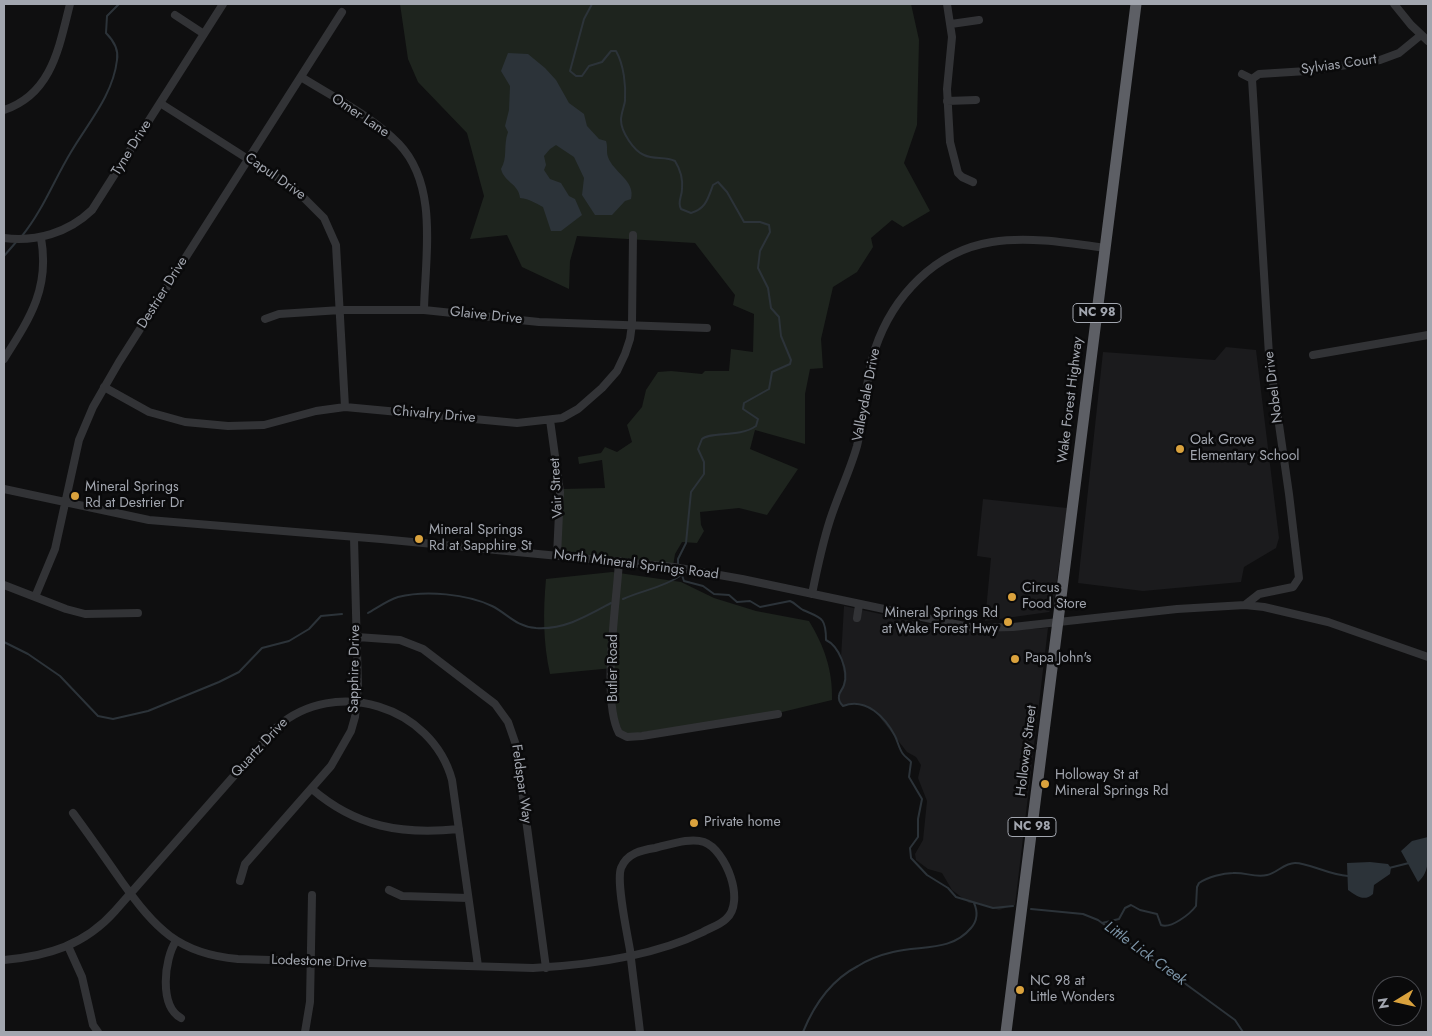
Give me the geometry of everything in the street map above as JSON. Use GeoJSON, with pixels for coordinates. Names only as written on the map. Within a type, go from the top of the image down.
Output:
{"type":"FeatureCollection","features":[{"type":"Feature","properties":{"kind":"highway","name":"Wake Forest Highway"},"geometry":{"type":"LineString","coordinates":[[1058,622],[1136,4]]}},
{"type":"Feature","properties":{"kind":"highway","name":"Holloway Street"},"geometry":{"type":"LineString","coordinates":[[1006,1032],[1058,622]]}},
{"type":"Feature","properties":{"kind":"street"},"geometry":{"type":"LineString","coordinates":[[4,110],[26,100],[49,74],[56,59],[70,4]]}},
{"type":"Feature","properties":{"kind":"street","name":"Tyne Drive"},"geometry":{"type":"LineString","coordinates":[[4,238],[41,238],[71,226],[92,210],[223,4]]}},
{"type":"Feature","properties":{"kind":"street"},"geometry":{"type":"LineString","coordinates":[[947,4],[952,44],[947,101],[948,126],[956,166],[962,177],[973,182]]}},
{"type":"Feature","properties":{"kind":"street"},"geometry":{"type":"LineString","coordinates":[[1394,4],[1428,41]]}},
{"type":"Feature","properties":{"kind":"street","name":"Destrier Drive"},"geometry":{"type":"LineString","coordinates":[[35,596],[55,549],[79,440],[104,387],[342,12]]}},
{"type":"Feature","properties":{"kind":"street"},"geometry":{"type":"LineString","coordinates":[[175,15],[204,34]]}},
{"type":"Feature","properties":{"kind":"street"},"geometry":{"type":"LineString","coordinates":[[951,24],[979,20]]}},
{"type":"Feature","properties":{"kind":"street","name":"Sylvias Court"},"geometry":{"type":"LineString","coordinates":[[1252,79],[1259,74],[1323,69],[1380,60],[1399,52],[1421,35]]}},
{"type":"Feature","properties":{"kind":"street"},"geometry":{"type":"LineString","coordinates":[[1242,74],[1252,79]]}},
{"type":"Feature","properties":{"kind":"street","name":"Omer Lane"},"geometry":{"type":"LineString","coordinates":[[301,77],[381,128],[399,144],[412,163],[423,193],[426,212],[424,310]]}},
{"type":"Feature","properties":{"kind":"street","name":"Nobel Drive"},"geometry":{"type":"LineString","coordinates":[[1245,605],[1259,594],[1293,587],[1298,578],[1289,494],[1269,355],[1258,209],[1258,162],[1254,128],[1252,79]]}},
{"type":"Feature","properties":{"kind":"street"},"geometry":{"type":"LineString","coordinates":[[947,101],[976,100]]}},
{"type":"Feature","properties":{"kind":"street","name":"Capul Drive"},"geometry":{"type":"LineString","coordinates":[[160,103],[302,194],[328,223],[338,257],[345,407]]}},
{"type":"Feature","properties":{"kind":"street","name":"Chivalry Drive"},"geometry":{"type":"LineString","coordinates":[[104,387],[149,412],[185,422],[228,426],[264,425],[316,411],[345,407],[517,423],[562,418],[578,409],[614,376],[630,339],[632,324],[633,235]]}},
{"type":"Feature","properties":{"kind":"street"},"geometry":{"type":"LineString","coordinates":[[4,358],[29,318],[39,295],[43,273],[41,238]]}},
{"type":"Feature","properties":{"kind":"street","name":"Valleydale Drive"},"geometry":{"type":"LineString","coordinates":[[812,594],[824,540],[856,447],[875,351],[884,326],[909,288],[920,276],[937,265],[958,254],[990,242],[1020,240],[1106,248]]}},
{"type":"Feature","properties":{"kind":"street","name":"Glaive Drive"},"geometry":{"type":"LineString","coordinates":[[265,320],[279,314],[341,310],[424,310],[539,322],[707,328]]}},
{"type":"Feature","properties":{"kind":"street"},"geometry":{"type":"LineString","coordinates":[[1313,355],[1428,335]]}},
{"type":"Feature","properties":{"kind":"street","name":"Vair Street"},"geometry":{"type":"LineString","coordinates":[[550,420],[560,492],[557,556]]}},
{"type":"Feature","properties":{"kind":"street","name":"North Mineral Springs Road"},"geometry":{"type":"LineString","coordinates":[[4,489],[149,520],[674,567],[982,628],[1177,609],[1245,605],[1264,607],[1328,622],[1428,657]]}},
{"type":"Feature","properties":{"kind":"street","name":"Sapphire Drive"},"geometry":{"type":"LineString","coordinates":[[240,881],[246,864],[312,789],[344,745],[353,724],[357,703],[354,538]]}},
{"type":"Feature","properties":{"kind":"street","name":"Butler Road"},"geometry":{"type":"LineString","coordinates":[[619,561],[611,670],[614,718],[619,733],[627,737],[642,736],[778,714]]}},
{"type":"Feature","properties":{"kind":"street"},"geometry":{"type":"LineString","coordinates":[[4,585],[84,614],[138,613]]}},
{"type":"Feature","properties":{"kind":"street"},"geometry":{"type":"LineString","coordinates":[[857,618],[859,605]]}},
{"type":"Feature","properties":{"kind":"street","name":"Feldspar Way"},"geometry":{"type":"LineString","coordinates":[[357,636],[400,640],[423,648],[489,697],[508,722],[516,745],[546,968]]}},
{"type":"Feature","properties":{"kind":"street","name":"Quartz Drive"},"geometry":{"type":"LineString","coordinates":[[4,960],[40,956],[68,946],[102,924],[284,720],[297,711],[320,703],[357,703],[378,706],[394,712],[425,734],[440,750],[452,780],[478,966]]}},
{"type":"Feature","properties":{"kind":"street"},"geometry":{"type":"LineString","coordinates":[[312,789],[343,813],[376,826],[403,830],[459,829]]}},
{"type":"Feature","properties":{"kind":"street","name":"Lodestone Drive"},"geometry":{"type":"LineString","coordinates":[[73,813],[130,894],[153,922],[176,941],[193,949],[223,958],[311,962],[546,968],[630,955],[666,947],[695,936],[722,922],[730,915],[735,905],[734,890],[722,859],[714,848],[700,841],[640,850],[624,862],[620,872],[620,883],[630,955],[640,1032]]}},
{"type":"Feature","properties":{"kind":"street"},"geometry":{"type":"LineString","coordinates":[[389,890],[402,896],[468,898]]}},
{"type":"Feature","properties":{"kind":"street"},"geometry":{"type":"LineString","coordinates":[[305,1032],[310,1002],[312,895]]}},
{"type":"Feature","properties":{"kind":"street"},"geometry":{"type":"LineString","coordinates":[[176,941],[168,958],[166,984],[171,1005],[176,1016],[181,1018]]}},
{"type":"Feature","properties":{"kind":"street"},"geometry":{"type":"LineString","coordinates":[[68,946],[82,977],[93,1025],[98,1032]]}},
{"type":"Feature","properties":{"kind":"shaded area"},"geometry":{"type":"Polygon","coordinates":[[[400,4],[911,4],[919,40],[917,125],[904,163],[930,211],[903,227],[892,220],[871,238],[873,247],[857,272],[833,287],[821,339],[823,368],[810,369],[805,394],[805,444],[755,430],[750,449],[798,469],[767,515],[739,508],[700,512],[701,525],[704,531],[697,543],[682,542],[675,554],[673,566],[558,555],[563,489],[605,488],[602,460],[579,464],[578,457],[601,453],[605,447],[617,452],[632,442],[627,425],[642,407],[646,390],[658,372],[671,371],[702,374],[705,371],[729,371],[731,349],[753,352],[754,314],[733,305],[735,295],[695,243],[577,236],[570,261],[569,289],[522,267],[507,235],[470,239],[484,196],[467,133],[418,82],[408,59],[400,4]]]}},
{"type":"Feature","properties":{"kind":"shaded area"},"geometry":{"type":"Polygon","coordinates":[[[508,53],[528,54],[545,68],[556,80],[569,103],[584,114],[587,126],[599,139],[606,141],[607,155],[614,167],[627,182],[632,193],[631,199],[625,201],[612,215],[595,215],[582,195],[584,178],[574,157],[556,145],[544,156],[546,165],[544,170],[550,179],[561,183],[569,196],[575,199],[582,215],[561,231],[551,231],[543,207],[530,200],[520,198],[517,189],[505,177],[501,169],[508,132],[505,126],[509,110],[510,86],[501,71],[508,53]]]}},
{"type":"Feature","properties":{"kind":"shaded area","name":"Oak Grove Elementary School"},"geometry":{"type":"Polygon","coordinates":[[[1226,347],[1256,350],[1279,538],[1276,548],[1244,567],[1241,582],[1143,591],[1078,583],[1103,352],[1215,360],[1226,347]]]}},
{"type":"Feature","properties":{"kind":"shaded area"},"geometry":{"type":"Polygon","coordinates":[[[983,499],[1067,508],[1053,608],[1049,612],[985,621],[991,558],[977,556],[983,499]]]}},
{"type":"Feature","properties":{"kind":"shaded area"},"geometry":{"type":"Polygon","coordinates":[[[612,572],[681,582],[714,598],[756,611],[809,621],[819,640],[829,668],[832,700],[778,713],[624,735],[616,717],[613,668],[550,674],[545,639],[546,579],[612,572]]]}},
{"type":"Feature","properties":{"kind":"shaded area"},"geometry":{"type":"Polygon","coordinates":[[[844,606],[917,622],[978,632],[1048,628],[1015,905],[999,910],[978,903],[969,903],[952,890],[942,873],[928,869],[916,860],[915,854],[923,840],[927,801],[918,778],[921,765],[916,757],[907,752],[874,710],[859,703],[843,706],[840,703],[839,694],[845,680],[841,658],[844,606]]]}},
{"type":"Feature","properties":{"kind":"shaded area"},"geometry":{"type":"Polygon","coordinates":[[[1428,837],[1427,868],[1418,882],[1401,851],[1412,841],[1428,837]]]}},
{"type":"Feature","properties":{"kind":"shaded area"},"geometry":{"type":"Polygon","coordinates":[[[1370,862],[1388,864],[1391,868],[1390,874],[1374,885],[1373,894],[1364,898],[1348,890],[1347,863],[1370,862]]]}},
{"type":"Feature","properties":{"kind":"waterway"},"geometry":{"type":"LineString","coordinates":[[22,236],[36,216],[111,85],[115,73],[117,49],[106,33],[107,16],[119,4]]}},
{"type":"Feature","properties":{"kind":"waterway","name":"Little Lick Creek"},"geometry":{"type":"LineString","coordinates":[[592,4],[584,19],[570,71],[576,76],[582,76],[589,66],[602,62],[611,51],[616,51],[623,69],[625,82],[625,101],[621,115],[623,130],[632,145],[640,153],[675,161],[680,171],[682,182],[679,204],[681,209],[691,213],[700,209],[706,202],[713,185],[718,182],[727,192],[744,222],[760,222],[769,225],[770,232],[760,251],[758,268],[768,288],[771,308],[779,317],[781,336],[791,360],[790,364],[772,372],[769,389],[744,403],[743,409],[758,419],[756,426],[742,432],[712,435],[702,439],[698,449],[704,462],[704,474],[691,492],[686,543],[678,559],[678,566]]}},
{"type":"Feature","properties":{"kind":"waterway"},"geometry":{"type":"LineString","coordinates":[[4,256],[17,241]]}},
{"type":"Feature","properties":{"kind":"waterway","name":"Little Lick Creek"},"geometry":{"type":"LineString","coordinates":[[680,570],[684,581],[703,586],[714,594],[729,595],[737,602],[750,601],[760,607],[790,601],[821,619],[825,627],[826,640],[839,653],[844,666],[845,679],[839,695],[840,703],[843,706],[859,704],[874,711],[886,722],[902,752],[911,762],[909,777],[922,799],[918,819],[918,837],[910,848],[911,858],[927,875],[948,888],[956,897],[993,908],[1013,906]]}},
{"type":"Feature","properties":{"kind":"waterway"},"geometry":{"type":"LineString","coordinates":[[623,599],[680,576]]}},
{"type":"Feature","properties":{"kind":"waterway"},"geometry":{"type":"LineString","coordinates":[[368,613],[398,597],[421,594],[446,594],[492,606],[523,625],[546,628],[575,621],[611,603]]}},
{"type":"Feature","properties":{"kind":"waterway"},"geometry":{"type":"LineString","coordinates":[[4,642],[28,654],[60,676],[98,716],[113,719],[148,711],[219,682],[239,672],[262,648],[289,641],[309,629],[321,616],[342,614]]}},
{"type":"Feature","properties":{"kind":"waterway"},"geometry":{"type":"LineString","coordinates":[[1102,923],[1119,919],[1125,908],[1131,905],[1140,910],[1157,914],[1161,925],[1170,925],[1185,917],[1196,906],[1199,883],[1211,877],[1225,874],[1237,873],[1263,876],[1271,874],[1291,863],[1295,863],[1348,876]]}},
{"type":"Feature","properties":{"kind":"waterway"},"geometry":{"type":"LineString","coordinates":[[1389,868],[1409,863]]}},
{"type":"Feature","properties":{"kind":"waterway"},"geometry":{"type":"LineString","coordinates":[[803,1032],[812,1012],[824,994],[840,978],[866,961],[884,954],[945,944],[963,936],[975,922],[977,913],[974,903]]}},
{"type":"Feature","properties":{"kind":"waterway","name":"Little Lick Creek"},"geometry":{"type":"LineString","coordinates":[[1031,909],[1083,914],[1098,920],[1235,1020],[1243,1032]]}},
{"type":"Feature","properties":{"kind":"place","name":"Oak Grove Elementary School"},"geometry":{"type":"Point","coordinates":[1180,449]}},
{"type":"Feature","properties":{"kind":"place","name":"Mineral Springs Rd at Destrier Dr"},"geometry":{"type":"Point","coordinates":[75,496]}},
{"type":"Feature","properties":{"kind":"place","name":"Mineral Springs Rd at Sapphire St"},"geometry":{"type":"Point","coordinates":[419,539]}},
{"type":"Feature","properties":{"kind":"place","name":"Circus Food Store"},"geometry":{"type":"Point","coordinates":[1012,597]}},
{"type":"Feature","properties":{"kind":"place","name":"Mineral Springs Rd at Wake Forest Hwy"},"geometry":{"type":"Point","coordinates":[1008,622]}},
{"type":"Feature","properties":{"kind":"place","name":"Papa John's"},"geometry":{"type":"Point","coordinates":[1015,659]}},
{"type":"Feature","properties":{"kind":"place","name":"Holloway St at Mineral Springs Rd"},"geometry":{"type":"Point","coordinates":[1045,784]}},
{"type":"Feature","properties":{"kind":"place","name":"Private home"},"geometry":{"type":"Point","coordinates":[694,823]}},
{"type":"Feature","properties":{"kind":"place","name":"NC 98 at Little Wonders"},"geometry":{"type":"Point","coordinates":[1020,990]}}]}
